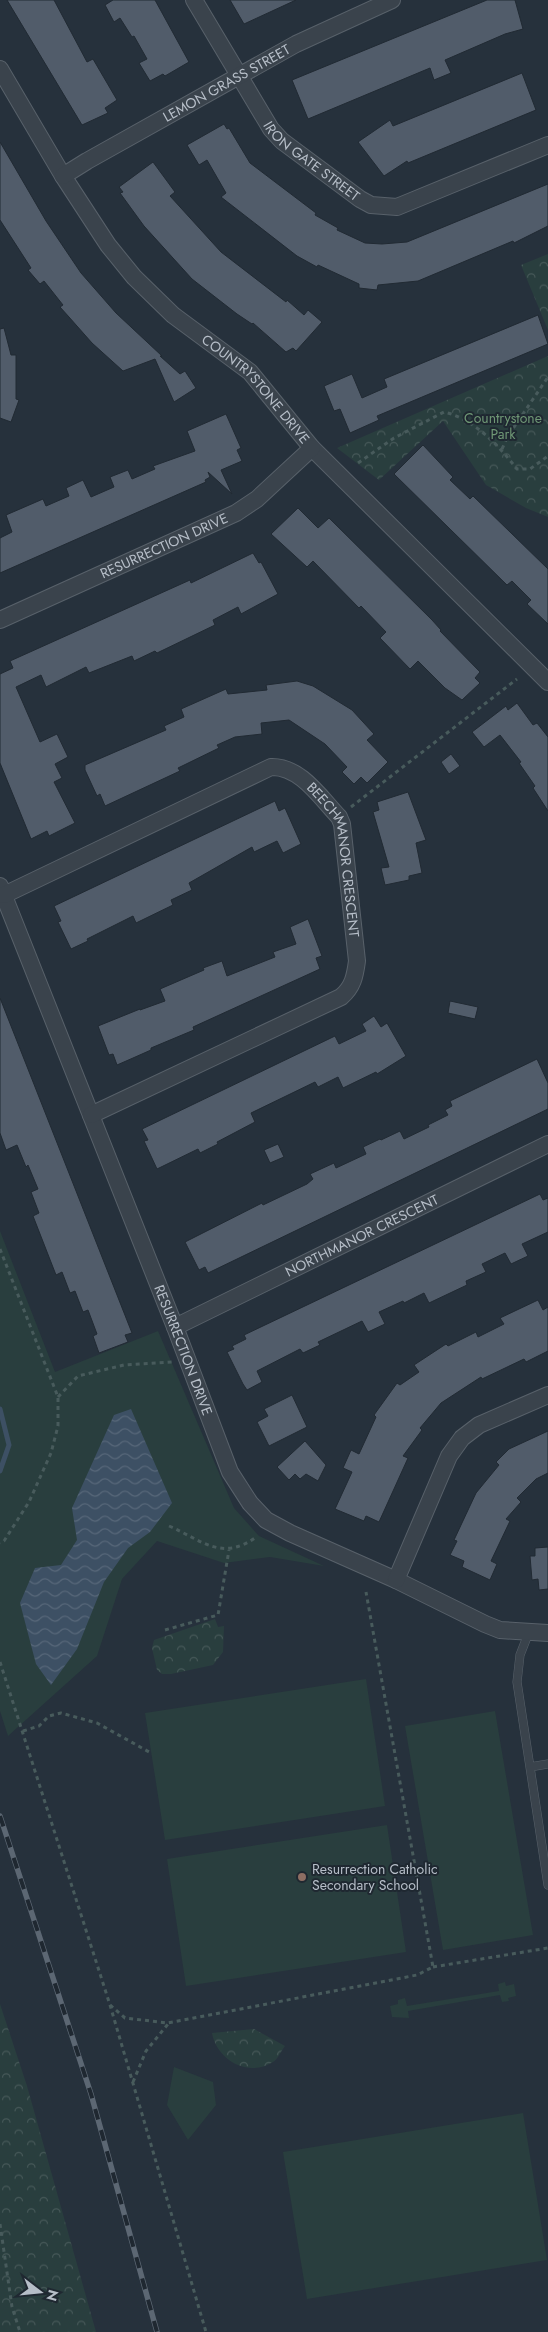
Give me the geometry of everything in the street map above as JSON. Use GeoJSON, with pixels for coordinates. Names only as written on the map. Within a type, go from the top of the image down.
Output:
{"type":"FeatureCollection","features":[{"type":"Feature","properties":{"kind":"street","name":"IRON GATE STREET"},"geometry":{"type":"LineString","coordinates":[[194,0],[271,129],[282,141],[360,200],[371,205],[397,207],[548,145]]}},
{"type":"Feature","properties":{"kind":"street","name":"LEMON GRASS STREET"},"geometry":{"type":"LineString","coordinates":[[63,176],[86,161],[296,44],[392,0]]}},
{"type":"Feature","properties":{"kind":"street","name":"COUNTRYSTONE DRIVE"},"geometry":{"type":"LineString","coordinates":[[0,69],[63,176],[108,245],[134,278],[173,314],[250,372],[312,448],[548,682]]}},
{"type":"Feature","properties":{"kind":"street","name":"RESURRECTION DRIVE"},"geometry":{"type":"LineString","coordinates":[[0,620],[236,514],[257,499],[312,448]]}},
{"type":"Feature","properties":{"kind":"street","name":"BEECHMANOR CRESCENT"},"geometry":{"type":"LineString","coordinates":[[2,891],[271,767],[289,769],[296,772],[339,817],[344,832],[357,961],[356,976],[350,990],[341,997],[91,1115]]}},
{"type":"Feature","properties":{"kind":"street","name":"RESURRECTION DRIVE"},"geometry":{"type":"LineString","coordinates":[[2,891],[175,1327],[230,1472],[250,1503],[266,1520],[290,1534],[396,1580],[485,1624],[500,1630],[548,1633]]}},
{"type":"Feature","properties":{"kind":"street","name":"NORTHMANOR CRESCENT"},"geometry":{"type":"LineString","coordinates":[[175,1327],[548,1144]]}},
{"type":"Feature","properties":{"kind":"street"},"geometry":{"type":"LineString","coordinates":[[396,1580],[449,1456],[462,1438],[478,1425],[548,1395]]}},
{"type":"Feature","properties":{"kind":"lane"},"geometry":{"type":"LineString","coordinates":[[529,1632],[520,1656],[517,1682],[548,1884]]}},
{"type":"Feature","properties":{"kind":"lane"},"geometry":{"type":"LineString","coordinates":[[530,1767],[548,1764]]}},
{"type":"Feature","properties":{"kind":"path"},"geometry":{"type":"LineString","coordinates":[[502,449],[508,436],[548,378]]}},
{"type":"Feature","properties":{"kind":"path"},"geometry":{"type":"LineString","coordinates":[[358,462],[394,438],[444,412],[461,416],[502,449],[517,469],[530,469],[548,456]]}},
{"type":"Feature","properties":{"kind":"path"},"geometry":{"type":"LineString","coordinates":[[339,817],[517,679]]}},
{"type":"Feature","properties":{"kind":"path"},"geometry":{"type":"LineString","coordinates":[[0,1248],[58,1397],[58,1426],[51,1453],[29,1502],[4,1541],[0,1543]]}},
{"type":"Feature","properties":{"kind":"path"},"geometry":{"type":"LineString","coordinates":[[58,1397],[78,1376],[124,1365],[164,1364],[186,1358]]}},
{"type":"Feature","properties":{"kind":"path"},"geometry":{"type":"LineString","coordinates":[[169,1526],[219,1549],[229,1550],[241,1547],[255,1538]]}},
{"type":"Feature","properties":{"kind":"path"},"geometry":{"type":"LineString","coordinates":[[165,1630],[218,1615],[229,1550]]}},
{"type":"Feature","properties":{"kind":"path"},"geometry":{"type":"LineString","coordinates":[[366,1592],[433,1967]]}},
{"type":"Feature","properties":{"kind":"path"},"geometry":{"type":"LineString","coordinates":[[0,1662],[110,2004],[206,2332]]}},
{"type":"Feature","properties":{"kind":"path"},"geometry":{"type":"LineString","coordinates":[[23,1731],[39,1726],[49,1716],[61,1713],[97,1723],[151,1753]]}},
{"type":"Feature","properties":{"kind":"path"},"geometry":{"type":"LineString","coordinates":[[110,2004],[125,2018],[168,2024],[417,1975],[433,1967],[548,1948]]}},
{"type":"Feature","properties":{"kind":"path"},"geometry":{"type":"LineString","coordinates":[[133,2082],[146,2051],[168,2024]]}},
{"type":"Feature","properties":{"kind":"path"},"geometry":{"type":"LineString","coordinates":[[0,2224],[12,2307],[20,2332]]}},
{"type":"Feature","properties":{"kind":"green space"},"geometry":{"type":"Polygon","coordinates":[[[548,254],[548,330],[521,265],[548,254]]]}},
{"type":"Feature","properties":{"kind":"green space","name":"Countrystone Park"},"geometry":{"type":"Polygon","coordinates":[[[548,356],[548,517],[526,508],[486,485],[443,421],[379,480],[337,448],[548,356]]]}},
{"type":"Feature","properties":{"kind":"green space"},"geometry":{"type":"Polygon","coordinates":[[[0,1231],[55,1372],[158,1331],[234,1508],[259,1536],[324,1566],[270,1557],[224,1563],[157,1541],[122,1579],[97,1656],[8,1736],[0,1711],[0,1231]]]}},
{"type":"Feature","properties":{"kind":"green space"},"geometry":{"type":"Polygon","coordinates":[[[215,1619],[218,1627],[224,1626],[223,1652],[213,1665],[171,1674],[162,1674],[157,1670],[152,1648],[154,1640],[215,1619]]]}},
{"type":"Feature","properties":{"kind":"green space"},"geometry":{"type":"Polygon","coordinates":[[[366,1679],[385,1806],[165,1840],[145,1713],[366,1679]]]}},
{"type":"Feature","properties":{"kind":"green space"},"geometry":{"type":"Polygon","coordinates":[[[495,1711],[533,1935],[443,1950],[405,1726],[495,1711]]]}},
{"type":"Feature","properties":{"kind":"green space"},"geometry":{"type":"Polygon","coordinates":[[[387,1825],[406,1952],[186,1986],[167,1859],[387,1825]]]}},
{"type":"Feature","properties":{"kind":"green space"},"geometry":{"type":"Polygon","coordinates":[[[505,1982],[506,1986],[514,1984],[516,1996],[508,1998],[509,2001],[502,2002],[500,1995],[408,2011],[409,2018],[392,2017],[390,2006],[398,2004],[398,2000],[405,1998],[407,2006],[499,1991],[498,1984],[505,1982]]]}},
{"type":"Feature","properties":{"kind":"green space"},"geometry":{"type":"Polygon","coordinates":[[[0,2004],[27,2086],[96,2332],[0,2332],[0,2004]]]}},
{"type":"Feature","properties":{"kind":"green space"},"geometry":{"type":"Polygon","coordinates":[[[254,2029],[285,2046],[273,2062],[254,2068],[235,2064],[227,2058],[215,2043],[212,2033],[254,2029]]]}},
{"type":"Feature","properties":{"kind":"green space"},"geometry":{"type":"Polygon","coordinates":[[[174,2067],[213,2082],[216,2105],[188,2140],[167,2105],[174,2067]]]}},
{"type":"Feature","properties":{"kind":"green space"},"geometry":{"type":"Polygon","coordinates":[[[523,2113],[547,2260],[307,2299],[283,2152],[523,2113]]]}},
{"type":"Feature","properties":{"kind":"water"},"geometry":{"type":"Polygon","coordinates":[[[131,1409],[172,1503],[150,1532],[128,1548],[104,1582],[77,1649],[51,1685],[36,1664],[20,1603],[35,1568],[61,1565],[77,1540],[72,1508],[114,1415],[131,1409]]]}},
{"type":"Feature","properties":{"kind":"building"},"geometry":{"type":"Polygon","coordinates":[[[7,0],[54,0],[87,62],[93,59],[117,100],[105,108],[108,113],[82,125],[7,0]]]}},
{"type":"Feature","properties":{"kind":"building"},"geometry":{"type":"Polygon","coordinates":[[[113,0],[155,0],[189,62],[165,76],[163,74],[150,81],[139,63],[147,59],[134,36],[132,37],[120,18],[114,22],[105,5],[113,0]]]}},
{"type":"Feature","properties":{"kind":"building"},"geometry":{"type":"Polygon","coordinates":[[[230,0],[296,0],[244,24],[230,0]]]}},
{"type":"Feature","properties":{"kind":"building"},"geometry":{"type":"Polygon","coordinates":[[[487,0],[515,0],[523,29],[505,34],[445,60],[451,73],[434,80],[430,68],[308,119],[292,80],[487,0]]]}},
{"type":"Feature","properties":{"kind":"building"},"geometry":{"type":"Polygon","coordinates":[[[522,73],[536,110],[408,163],[407,161],[384,176],[358,142],[390,120],[393,126],[522,73]]]}},
{"type":"Feature","properties":{"kind":"building"},"geometry":{"type":"Polygon","coordinates":[[[224,124],[227,129],[229,128],[250,163],[316,213],[315,215],[338,228],[337,230],[365,243],[407,242],[548,184],[548,226],[514,243],[513,241],[418,281],[378,285],[377,290],[359,288],[359,284],[318,265],[317,267],[297,256],[221,197],[226,193],[207,160],[199,165],[187,145],[224,124]]]}},
{"type":"Feature","properties":{"kind":"building"},"geometry":{"type":"Polygon","coordinates":[[[0,142],[46,221],[81,273],[116,313],[162,356],[160,356],[180,374],[185,371],[196,388],[174,402],[155,359],[123,371],[92,343],[60,307],[63,305],[44,281],[40,284],[28,270],[31,268],[0,220],[0,142]]]}},
{"type":"Feature","properties":{"kind":"building"},"geometry":{"type":"Polygon","coordinates":[[[153,162],[175,192],[170,196],[221,252],[286,302],[287,300],[304,315],[308,310],[322,322],[296,351],[293,348],[286,352],[253,323],[237,314],[192,279],[144,226],[120,193],[123,192],[119,187],[153,162]]]}},
{"type":"Feature","properties":{"kind":"building"},"geometry":{"type":"Polygon","coordinates":[[[538,315],[548,344],[377,416],[379,420],[350,433],[340,409],[334,411],[324,386],[352,374],[362,398],[387,387],[384,379],[538,315]]]}},
{"type":"Feature","properties":{"kind":"building"},"geometry":{"type":"Polygon","coordinates":[[[4,328],[11,355],[16,355],[16,399],[19,400],[11,422],[0,418],[0,329],[4,328]]]}},
{"type":"Feature","properties":{"kind":"building"},"geometry":{"type":"Polygon","coordinates":[[[226,414],[241,448],[237,450],[242,461],[221,470],[232,494],[208,472],[210,477],[205,480],[206,482],[0,573],[0,538],[12,532],[6,515],[43,499],[46,506],[69,496],[66,488],[83,480],[91,497],[114,487],[110,477],[128,470],[132,479],[155,469],[153,466],[195,451],[187,431],[226,414]]]}},
{"type":"Feature","properties":{"kind":"building"},"geometry":{"type":"Polygon","coordinates":[[[423,445],[453,477],[450,480],[470,499],[473,496],[548,569],[548,624],[527,604],[531,600],[512,581],[507,585],[394,474],[423,445]]]}},
{"type":"Feature","properties":{"kind":"building"},"geometry":{"type":"Polygon","coordinates":[[[298,508],[318,528],[329,518],[432,620],[440,631],[480,672],[475,678],[480,683],[462,700],[445,688],[418,661],[410,669],[380,638],[386,632],[361,606],[359,608],[313,561],[307,567],[271,534],[298,508]]]}},
{"type":"Feature","properties":{"kind":"building"},"geometry":{"type":"Polygon","coordinates":[[[253,553],[259,563],[261,562],[278,594],[241,614],[238,607],[213,620],[215,625],[157,653],[155,651],[134,661],[132,656],[89,673],[86,667],[46,687],[41,675],[16,687],[40,742],[57,734],[68,757],[55,764],[62,778],[54,782],[75,823],[49,836],[47,831],[31,839],[0,763],[0,674],[13,668],[10,661],[190,580],[191,583],[253,553]]]}},
{"type":"Feature","properties":{"kind":"building"},"geometry":{"type":"Polygon","coordinates":[[[297,681],[313,686],[352,710],[374,734],[367,740],[388,762],[367,783],[361,777],[354,784],[342,772],[347,767],[325,744],[289,720],[261,723],[262,734],[235,737],[217,745],[219,748],[178,768],[180,771],[105,806],[100,794],[97,796],[85,770],[85,765],[166,730],[164,726],[184,717],[181,709],[226,689],[228,694],[267,690],[266,685],[297,681]]]}},
{"type":"Feature","properties":{"kind":"building"},"geometry":{"type":"Polygon","coordinates":[[[517,703],[533,725],[537,723],[548,737],[548,811],[533,788],[535,786],[519,763],[521,762],[500,735],[484,747],[472,732],[506,706],[508,710],[517,703]]]}},
{"type":"Feature","properties":{"kind":"building"},"geometry":{"type":"Polygon","coordinates":[[[451,754],[460,766],[449,774],[441,762],[451,754]]]}},
{"type":"Feature","properties":{"kind":"building"},"geometry":{"type":"Polygon","coordinates":[[[408,792],[426,840],[416,843],[422,873],[409,876],[409,880],[385,885],[381,868],[389,867],[373,812],[379,810],[377,802],[408,792]]]}},
{"type":"Feature","properties":{"kind":"building"},"geometry":{"type":"Polygon","coordinates":[[[275,801],[279,811],[285,808],[301,844],[283,853],[277,841],[254,852],[252,847],[189,883],[192,890],[171,900],[173,905],[136,923],[133,916],[71,949],[58,922],[61,921],[54,906],[275,801]]]}},
{"type":"Feature","properties":{"kind":"building"},"geometry":{"type":"Polygon","coordinates":[[[308,919],[322,956],[316,958],[320,969],[193,1027],[194,1030],[117,1065],[113,1054],[109,1055],[98,1026],[165,1001],[160,989],[204,970],[203,968],[222,961],[227,976],[275,957],[273,952],[296,944],[290,927],[308,919]]]}},
{"type":"Feature","properties":{"kind":"building"},"geometry":{"type":"Polygon","coordinates":[[[0,998],[132,1333],[125,1335],[128,1342],[99,1353],[93,1336],[97,1334],[88,1310],[83,1312],[75,1291],[70,1293],[62,1272],[56,1275],[33,1216],[39,1213],[31,1192],[38,1189],[28,1165],[26,1167],[17,1145],[6,1150],[0,1133],[0,998]]]}},
{"type":"Feature","properties":{"kind":"building"},"geometry":{"type":"Polygon","coordinates":[[[450,1001],[478,1007],[475,1019],[448,1013],[450,1001]]]}},
{"type":"Feature","properties":{"kind":"building"},"geometry":{"type":"Polygon","coordinates":[[[374,1016],[381,1027],[387,1023],[406,1056],[377,1074],[376,1072],[343,1088],[338,1077],[318,1087],[315,1082],[251,1113],[255,1122],[217,1142],[218,1144],[200,1153],[198,1149],[157,1169],[144,1141],[148,1140],[142,1129],[335,1036],[339,1044],[366,1031],[362,1024],[374,1016]]]}},
{"type":"Feature","properties":{"kind":"building"},"geometry":{"type":"Polygon","coordinates":[[[537,1059],[548,1083],[548,1109],[208,1273],[205,1267],[199,1270],[185,1242],[262,1203],[263,1205],[307,1184],[313,1179],[310,1174],[334,1163],[336,1168],[366,1154],[363,1147],[400,1131],[404,1139],[429,1127],[428,1125],[448,1115],[445,1110],[452,1106],[450,1101],[537,1059]]]}},
{"type":"Feature","properties":{"kind":"building"},"geometry":{"type":"Polygon","coordinates":[[[278,1144],[284,1157],[270,1163],[264,1150],[278,1144]]]}},
{"type":"Feature","properties":{"kind":"building"},"geometry":{"type":"Polygon","coordinates":[[[540,1194],[543,1200],[548,1198],[548,1232],[522,1244],[528,1256],[511,1264],[505,1253],[482,1264],[486,1272],[466,1281],[467,1285],[429,1303],[424,1293],[404,1303],[403,1301],[379,1312],[385,1324],[368,1332],[362,1321],[318,1342],[320,1345],[303,1353],[300,1349],[257,1371],[262,1382],[247,1390],[243,1384],[227,1352],[234,1349],[232,1346],[246,1339],[244,1335],[540,1194]]]}},
{"type":"Feature","properties":{"kind":"building"},"geometry":{"type":"Polygon","coordinates":[[[538,1300],[543,1310],[548,1307],[548,1351],[526,1362],[524,1359],[482,1379],[481,1377],[441,1403],[420,1428],[422,1430],[403,1456],[408,1458],[379,1522],[366,1516],[364,1521],[335,1509],[352,1472],[343,1468],[351,1450],[359,1454],[376,1417],[374,1415],[397,1383],[400,1385],[419,1372],[414,1365],[446,1344],[448,1346],[476,1332],[478,1337],[504,1324],[500,1318],[538,1300]]]}},
{"type":"Feature","properties":{"kind":"building"},"geometry":{"type":"Polygon","coordinates":[[[292,1395],[307,1427],[269,1446],[257,1422],[268,1416],[264,1409],[292,1395]]]}},
{"type":"Feature","properties":{"kind":"building"},"geometry":{"type":"Polygon","coordinates":[[[548,1431],[548,1473],[536,1479],[517,1498],[521,1502],[506,1519],[510,1521],[491,1561],[497,1564],[490,1580],[462,1567],[464,1561],[450,1555],[457,1541],[454,1540],[476,1493],[499,1465],[496,1462],[509,1449],[548,1431]]]}},
{"type":"Feature","properties":{"kind":"building"},"geometry":{"type":"Polygon","coordinates":[[[305,1441],[326,1465],[318,1481],[306,1474],[300,1479],[295,1474],[289,1480],[277,1467],[305,1441]]]}},
{"type":"Feature","properties":{"kind":"building"},"geometry":{"type":"Polygon","coordinates":[[[548,1547],[548,1589],[539,1590],[538,1579],[532,1580],[530,1556],[535,1556],[535,1548],[548,1547]]]}},
{"type":"Feature","properties":{"kind":"waterway"},"geometry":{"type":"LineString","coordinates":[[0,1409],[9,1445],[0,1471]]}},
{"type":"Feature","properties":{"kind":"railway"},"geometry":{"type":"LineString","coordinates":[[0,1816],[91,2094],[157,2332]]}},
{"type":"Feature","properties":{"kind":"place","name":"Resurrection Catholic Secondary School"},"geometry":{"type":"Point","coordinates":[302,1877]}}]}
